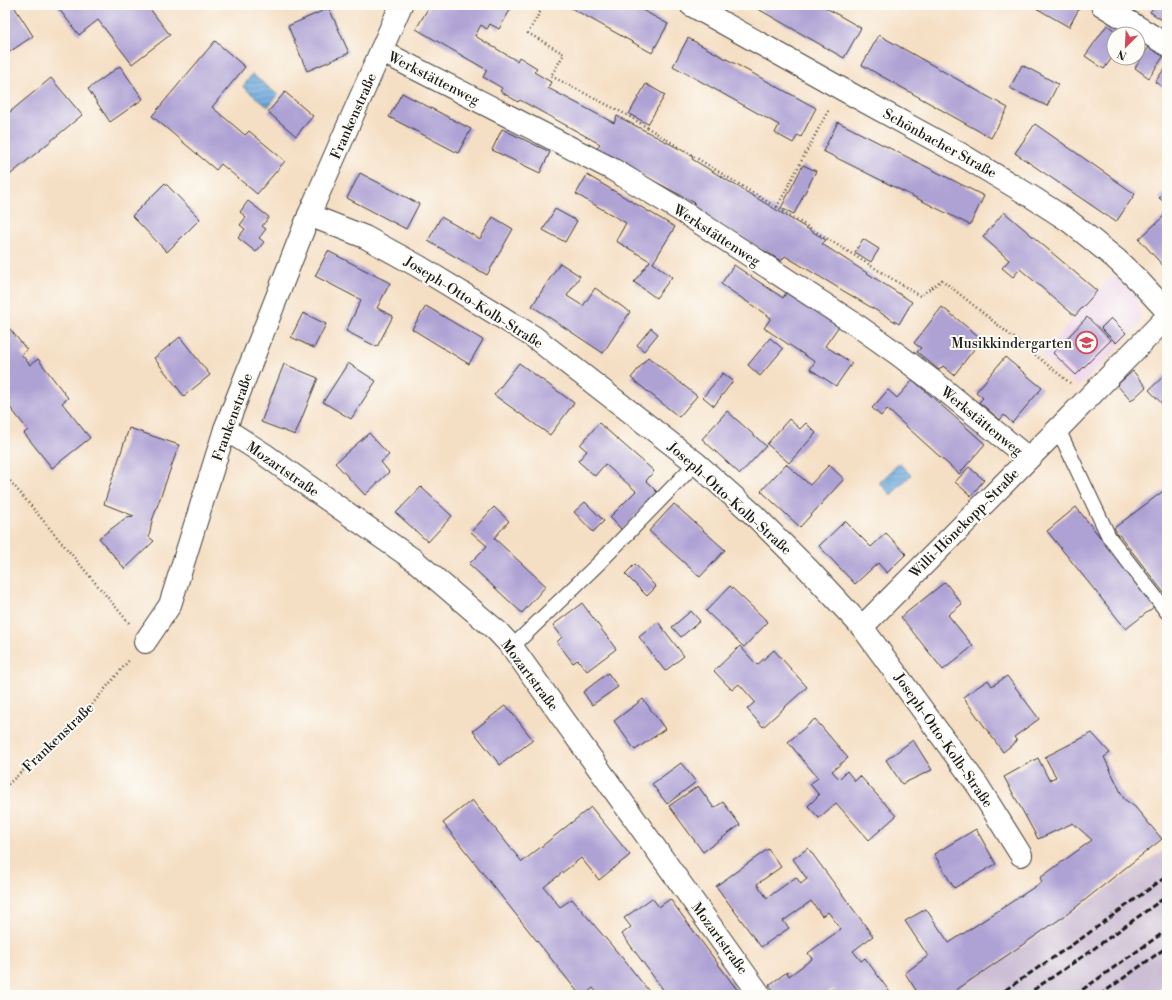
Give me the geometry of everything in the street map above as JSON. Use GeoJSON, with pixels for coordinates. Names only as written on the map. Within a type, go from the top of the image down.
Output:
{"type":"FeatureCollection","features":[{"type":"Feature","properties":{"kind":"street","name":"Frankenstraße"},"geometry":{"type":"LineString","coordinates":[[145,642],[170,605],[225,429],[309,215],[401,5]]}},
{"type":"Feature","properties":{"kind":"street","name":"Schönbacher Straße"},"geometry":{"type":"LineString","coordinates":[[692,5],[991,171],[1069,221],[1116,259],[1139,280],[1167,312]]}},
{"type":"Feature","properties":{"kind":"street"},"geometry":{"type":"LineString","coordinates":[[1102,5],[1167,45]]}},
{"type":"Feature","properties":{"kind":"street","name":"Werkstättenweg"},"geometry":{"type":"LineString","coordinates":[[381,51],[612,169],[680,210],[858,326],[896,353],[937,384],[1028,458]]}},
{"type":"Feature","properties":{"kind":"street","name":"Joseph-Otto-Kolb-Straße"},"geometry":{"type":"LineString","coordinates":[[309,215],[365,237],[418,266],[534,337],[696,463],[754,515],[862,627],[978,786],[1021,855]]}},
{"type":"Feature","properties":{"kind":"street","name":"Willi-Hönekopp-Straße"},"geometry":{"type":"LineString","coordinates":[[862,627],[1167,317]]}},
{"type":"Feature","properties":{"kind":"street","name":"Mozartstraße"},"geometry":{"type":"LineString","coordinates":[[225,429],[264,454],[414,560],[496,631],[512,647],[760,995]]}},
{"type":"Feature","properties":{"kind":"lane"},"geometry":{"type":"LineString","coordinates":[[1058,429],[1109,537],[1167,612]]}},
{"type":"Feature","properties":{"kind":"lane"},"geometry":{"type":"LineString","coordinates":[[512,647],[599,563],[696,463]]}},
{"type":"Feature","properties":{"kind":"path"},"geometry":{"type":"LineString","coordinates":[[544,5],[528,33],[564,54],[551,76],[627,115],[920,296],[942,280],[1088,397]]}},
{"type":"Feature","properties":{"kind":"path"},"geometry":{"type":"LineString","coordinates":[[777,207],[840,88]]}},
{"type":"Feature","properties":{"kind":"path"},"geometry":{"type":"LineString","coordinates":[[5,475],[145,642]]}},
{"type":"Feature","properties":{"kind":"path","name":"Frankenstraße"},"geometry":{"type":"LineString","coordinates":[[5,787],[78,720],[145,642]]}},
{"type":"Feature","properties":{"kind":"shaded area","name":"Musikkindergarten"},"geometry":{"type":"Polygon","coordinates":[[[1112,275],[1135,294],[1141,313],[1140,322],[1135,330],[1079,387],[1041,356],[1112,275]]]}},
{"type":"Feature","properties":{"kind":"shaded area"},"geometry":{"type":"Polygon","coordinates":[[[1167,848],[1167,984],[1151,995],[951,995],[1167,848]]]}},
{"type":"Feature","properties":{"kind":"water"},"geometry":{"type":"Polygon","coordinates":[[[252,74],[278,95],[268,107],[243,87],[252,74]]]}},
{"type":"Feature","properties":{"kind":"water"},"geometry":{"type":"Polygon","coordinates":[[[899,463],[911,475],[891,495],[879,483],[899,463]]]}},
{"type":"Feature","properties":{"kind":"building"},"geometry":{"type":"Polygon","coordinates":[[[13,5],[33,36],[5,55],[5,6],[13,5]]]}},
{"type":"Feature","properties":{"kind":"building"},"geometry":{"type":"Polygon","coordinates":[[[56,5],[147,5],[170,35],[132,64],[98,20],[79,35],[56,5]]]}},
{"type":"Feature","properties":{"kind":"building"},"geometry":{"type":"Polygon","coordinates":[[[430,5],[513,5],[499,29],[490,24],[487,29],[481,25],[475,36],[517,61],[519,57],[537,68],[534,72],[551,82],[548,88],[614,123],[617,116],[693,156],[692,159],[826,240],[822,244],[912,302],[899,324],[785,256],[781,261],[691,207],[695,203],[596,150],[600,144],[520,100],[518,102],[500,91],[502,88],[483,77],[487,70],[416,29],[430,5]]]}},
{"type":"Feature","properties":{"kind":"building"},"geometry":{"type":"Polygon","coordinates":[[[566,5],[633,5],[668,24],[652,53],[566,5]]]}},
{"type":"Feature","properties":{"kind":"building"},"geometry":{"type":"Polygon","coordinates":[[[751,5],[821,5],[861,28],[844,58],[751,5]]]}},
{"type":"Feature","properties":{"kind":"building"},"geometry":{"type":"Polygon","coordinates":[[[1035,5],[1081,5],[1069,27],[1036,8],[1038,6],[1035,5]]]}},
{"type":"Feature","properties":{"kind":"building"},"geometry":{"type":"Polygon","coordinates":[[[1155,5],[1167,5],[1167,23],[1150,12],[1155,5]]]}},
{"type":"Feature","properties":{"kind":"building"},"geometry":{"type":"Polygon","coordinates":[[[329,8],[349,53],[307,71],[288,26],[329,8]]]}},
{"type":"Feature","properties":{"kind":"building"},"geometry":{"type":"Polygon","coordinates":[[[1106,26],[1106,66],[1104,69],[1085,56],[1106,26]]]}},
{"type":"Feature","properties":{"kind":"building"},"geometry":{"type":"Polygon","coordinates":[[[879,35],[1008,108],[991,138],[862,65],[879,35]]]}},
{"type":"Feature","properties":{"kind":"building"},"geometry":{"type":"Polygon","coordinates":[[[688,38],[816,108],[801,137],[798,135],[793,143],[775,133],[779,125],[673,66],[688,38]]]}},
{"type":"Feature","properties":{"kind":"building"},"geometry":{"type":"Polygon","coordinates":[[[215,41],[245,67],[212,107],[245,135],[249,131],[285,161],[257,194],[221,164],[216,170],[152,116],[215,41]]]}},
{"type":"Feature","properties":{"kind":"building"},"geometry":{"type":"Polygon","coordinates":[[[1151,44],[1165,54],[1149,78],[1135,68],[1136,66],[1146,66],[1146,52],[1151,44]]]}},
{"type":"Feature","properties":{"kind":"building"},"geometry":{"type":"Polygon","coordinates":[[[1022,65],[1058,84],[1047,106],[1010,88],[1022,65]]]}},
{"type":"Feature","properties":{"kind":"building"},"geometry":{"type":"Polygon","coordinates":[[[1167,65],[1167,90],[1155,82],[1167,65]]]}},
{"type":"Feature","properties":{"kind":"building"},"geometry":{"type":"Polygon","coordinates":[[[120,66],[143,99],[110,122],[88,89],[120,66]]]}},
{"type":"Feature","properties":{"kind":"building"},"geometry":{"type":"Polygon","coordinates":[[[51,78],[82,115],[5,179],[5,116],[51,78]]]}},
{"type":"Feature","properties":{"kind":"building"},"geometry":{"type":"Polygon","coordinates":[[[646,84],[665,95],[648,124],[629,114],[646,84]]]}},
{"type":"Feature","properties":{"kind":"building"},"geometry":{"type":"Polygon","coordinates":[[[285,92],[313,116],[296,136],[268,112],[285,92]]]}},
{"type":"Feature","properties":{"kind":"building"},"geometry":{"type":"Polygon","coordinates":[[[402,93],[471,129],[458,153],[389,117],[402,93]]]}},
{"type":"Feature","properties":{"kind":"building"},"geometry":{"type":"Polygon","coordinates":[[[838,122],[984,196],[970,225],[823,151],[838,122]]]}},
{"type":"Feature","properties":{"kind":"building"},"geometry":{"type":"Polygon","coordinates":[[[1035,124],[1135,194],[1116,222],[1015,153],[1035,124]]]}},
{"type":"Feature","properties":{"kind":"building"},"geometry":{"type":"Polygon","coordinates":[[[502,129],[550,152],[540,173],[492,150],[502,129]]]}},
{"type":"Feature","properties":{"kind":"building"},"geometry":{"type":"Polygon","coordinates":[[[803,165],[816,171],[794,214],[781,208],[803,165]]]}},
{"type":"Feature","properties":{"kind":"building"},"geometry":{"type":"Polygon","coordinates":[[[360,173],[419,204],[406,229],[347,198],[360,173]]]}},
{"type":"Feature","properties":{"kind":"building"},"geometry":{"type":"Polygon","coordinates":[[[587,175],[675,227],[653,263],[672,277],[656,298],[634,282],[650,261],[616,241],[626,223],[576,194],[587,175]]]}},
{"type":"Feature","properties":{"kind":"building"},"geometry":{"type":"Polygon","coordinates":[[[165,183],[200,219],[167,252],[132,216],[165,183]]]}},
{"type":"Feature","properties":{"kind":"building"},"geometry":{"type":"Polygon","coordinates":[[[1167,189],[1167,204],[1159,198],[1167,189]]]}},
{"type":"Feature","properties":{"kind":"building"},"geometry":{"type":"Polygon","coordinates":[[[248,201],[269,217],[262,226],[266,229],[259,238],[264,242],[256,252],[238,238],[245,229],[240,225],[246,217],[240,212],[248,201]]]}},
{"type":"Feature","properties":{"kind":"building"},"geometry":{"type":"Polygon","coordinates":[[[555,209],[577,221],[565,242],[543,230],[555,209]]]}},
{"type":"Feature","properties":{"kind":"building"},"geometry":{"type":"Polygon","coordinates":[[[1004,212],[1097,291],[1075,316],[1020,269],[1013,277],[1002,268],[1009,260],[983,237],[1004,212]]]}},
{"type":"Feature","properties":{"kind":"building"},"geometry":{"type":"Polygon","coordinates":[[[1165,215],[1167,217],[1167,270],[1139,239],[1165,215]]]}},
{"type":"Feature","properties":{"kind":"building"},"geometry":{"type":"Polygon","coordinates":[[[441,217],[480,239],[493,217],[513,229],[487,275],[428,241],[441,217]]]}},
{"type":"Feature","properties":{"kind":"building"},"geometry":{"type":"Polygon","coordinates":[[[863,239],[879,249],[871,262],[855,252],[863,239]]]}},
{"type":"Feature","properties":{"kind":"building"},"geometry":{"type":"Polygon","coordinates":[[[328,251],[390,283],[377,308],[393,316],[377,347],[346,331],[361,300],[315,276],[328,251]]]}},
{"type":"Feature","properties":{"kind":"building"},"geometry":{"type":"Polygon","coordinates":[[[560,263],[580,276],[567,296],[583,306],[595,288],[630,312],[603,353],[532,306],[560,263]]]}},
{"type":"Feature","properties":{"kind":"building"},"geometry":{"type":"Polygon","coordinates":[[[734,265],[783,298],[787,291],[839,326],[825,346],[852,363],[836,386],[810,369],[815,362],[764,328],[771,318],[721,284],[734,265]]]}},
{"type":"Feature","properties":{"kind":"building"},"geometry":{"type":"Polygon","coordinates":[[[426,306],[483,340],[469,364],[412,329],[426,306]]]}},
{"type":"Feature","properties":{"kind":"building"},"geometry":{"type":"Polygon","coordinates":[[[942,307],[982,339],[954,375],[943,366],[939,370],[917,352],[921,348],[914,343],[942,307]]]}},
{"type":"Feature","properties":{"kind":"building"},"geometry":{"type":"Polygon","coordinates":[[[303,313],[326,324],[314,348],[291,337],[303,313]]]}},
{"type":"Feature","properties":{"kind":"building"},"geometry":{"type":"Polygon","coordinates":[[[1087,317],[1111,340],[1076,375],[1053,353],[1087,317]]]}},
{"type":"Feature","properties":{"kind":"building"},"geometry":{"type":"Polygon","coordinates":[[[1111,318],[1126,333],[1116,343],[1101,328],[1111,318]]]}},
{"type":"Feature","properties":{"kind":"building"},"geometry":{"type":"Polygon","coordinates":[[[5,323],[27,350],[21,354],[30,365],[38,359],[68,398],[62,403],[90,438],[52,468],[24,433],[28,430],[5,401],[5,323]]]}},
{"type":"Feature","properties":{"kind":"building"},"geometry":{"type":"Polygon","coordinates":[[[651,328],[658,334],[644,351],[637,345],[651,328]]]}},
{"type":"Feature","properties":{"kind":"building"},"geometry":{"type":"Polygon","coordinates":[[[180,337],[210,375],[184,396],[154,358],[180,337]]]}},
{"type":"Feature","properties":{"kind":"building"},"geometry":{"type":"Polygon","coordinates":[[[770,338],[783,349],[760,376],[748,365],[770,338]]]}},
{"type":"Feature","properties":{"kind":"building"},"geometry":{"type":"Polygon","coordinates":[[[648,357],[697,396],[679,417],[631,378],[648,357]]]}},
{"type":"Feature","properties":{"kind":"building"},"geometry":{"type":"Polygon","coordinates":[[[1005,357],[1042,388],[1012,423],[1004,415],[1000,420],[979,402],[983,398],[976,392],[1005,357]]]}},
{"type":"Feature","properties":{"kind":"building"},"geometry":{"type":"Polygon","coordinates":[[[348,363],[376,381],[351,419],[323,402],[348,363]]]}},
{"type":"Feature","properties":{"kind":"building"},"geometry":{"type":"Polygon","coordinates":[[[519,363],[574,403],[550,435],[494,395],[519,363]]]}},
{"type":"Feature","properties":{"kind":"building"},"geometry":{"type":"Polygon","coordinates":[[[284,364],[318,378],[295,435],[261,422],[284,364]]]}},
{"type":"Feature","properties":{"kind":"building"},"geometry":{"type":"Polygon","coordinates":[[[1133,371],[1146,387],[1131,401],[1117,385],[1133,371]]]}},
{"type":"Feature","properties":{"kind":"building"},"geometry":{"type":"Polygon","coordinates":[[[723,373],[733,381],[714,406],[703,397],[723,373]]]}},
{"type":"Feature","properties":{"kind":"building"},"geometry":{"type":"Polygon","coordinates":[[[1167,373],[1167,409],[1149,390],[1167,373]]]}},
{"type":"Feature","properties":{"kind":"building"},"geometry":{"type":"Polygon","coordinates":[[[913,380],[985,444],[959,474],[887,409],[881,416],[872,408],[888,390],[897,398],[913,380]]]}},
{"type":"Feature","properties":{"kind":"building"},"geometry":{"type":"Polygon","coordinates":[[[727,411],[766,446],[740,474],[702,439],[727,411]]]}},
{"type":"Feature","properties":{"kind":"building"},"geometry":{"type":"Polygon","coordinates":[[[789,419],[800,429],[806,423],[816,433],[789,463],[767,444],[789,419]]]}},
{"type":"Feature","properties":{"kind":"building"},"geometry":{"type":"Polygon","coordinates":[[[599,423],[654,471],[646,481],[658,493],[622,530],[610,517],[636,491],[605,464],[595,476],[578,461],[587,451],[580,445],[599,423]]]}},
{"type":"Feature","properties":{"kind":"building"},"geometry":{"type":"Polygon","coordinates":[[[129,428],[179,445],[152,521],[149,537],[154,541],[125,569],[99,538],[127,517],[134,516],[104,504],[129,428]]]}},
{"type":"Feature","properties":{"kind":"building"},"geometry":{"type":"Polygon","coordinates":[[[369,433],[389,455],[381,462],[389,472],[365,495],[335,463],[369,433]]]}},
{"type":"Feature","properties":{"kind":"building"},"geometry":{"type":"Polygon","coordinates":[[[786,464],[810,485],[829,465],[844,479],[800,527],[761,491],[786,464]]]}},
{"type":"Feature","properties":{"kind":"building"},"geometry":{"type":"Polygon","coordinates":[[[969,467],[984,480],[971,496],[955,482],[969,467]]]}},
{"type":"Feature","properties":{"kind":"building"},"geometry":{"type":"Polygon","coordinates":[[[421,487],[452,516],[428,542],[396,513],[421,487]]]}},
{"type":"Feature","properties":{"kind":"building"},"geometry":{"type":"Polygon","coordinates":[[[1166,489],[1167,490],[1167,597],[1114,528],[1166,489]]]}},
{"type":"Feature","properties":{"kind":"building"},"geometry":{"type":"Polygon","coordinates":[[[585,502],[604,521],[593,532],[574,512],[585,502]]]}},
{"type":"Feature","properties":{"kind":"building"},"geometry":{"type":"Polygon","coordinates":[[[674,504],[725,550],[700,577],[649,531],[674,504]]]}},
{"type":"Feature","properties":{"kind":"building"},"geometry":{"type":"Polygon","coordinates":[[[494,507],[509,521],[494,538],[546,586],[522,613],[469,564],[487,546],[471,532],[494,507]]]}},
{"type":"Feature","properties":{"kind":"building"},"geometry":{"type":"Polygon","coordinates":[[[1076,507],[1155,606],[1126,629],[1047,531],[1076,507]]]}},
{"type":"Feature","properties":{"kind":"building"},"geometry":{"type":"Polygon","coordinates":[[[845,521],[871,547],[886,533],[906,554],[887,573],[878,563],[855,584],[819,546],[845,521]]]}},
{"type":"Feature","properties":{"kind":"building"},"geometry":{"type":"Polygon","coordinates":[[[635,564],[656,587],[647,596],[625,574],[635,564]]]}},
{"type":"Feature","properties":{"kind":"building"},"geometry":{"type":"Polygon","coordinates":[[[945,582],[962,604],[948,615],[973,646],[943,670],[901,617],[945,582]]]}},
{"type":"Feature","properties":{"kind":"building"},"geometry":{"type":"Polygon","coordinates":[[[730,586],[768,622],[744,647],[706,611],[730,586]]]}},
{"type":"Feature","properties":{"kind":"building"},"geometry":{"type":"Polygon","coordinates":[[[582,603],[616,649],[587,671],[578,660],[573,663],[557,642],[562,637],[553,625],[582,603]]]}},
{"type":"Feature","properties":{"kind":"building"},"geometry":{"type":"Polygon","coordinates":[[[691,611],[700,621],[681,637],[672,627],[691,611]]]}},
{"type":"Feature","properties":{"kind":"building"},"geometry":{"type":"Polygon","coordinates":[[[658,622],[684,656],[665,671],[639,637],[658,622]]]}},
{"type":"Feature","properties":{"kind":"building"},"geometry":{"type":"Polygon","coordinates":[[[740,646],[757,665],[774,650],[807,687],[763,727],[747,709],[755,702],[739,684],[732,690],[714,671],[740,646]]]}},
{"type":"Feature","properties":{"kind":"building"},"geometry":{"type":"Polygon","coordinates":[[[608,673],[618,687],[592,705],[583,692],[608,673]]]}},
{"type":"Feature","properties":{"kind":"building"},"geometry":{"type":"Polygon","coordinates":[[[1007,676],[1039,719],[1014,737],[1017,741],[1003,752],[963,697],[988,680],[992,686],[1007,676]]]}},
{"type":"Feature","properties":{"kind":"building"},"geometry":{"type":"Polygon","coordinates":[[[643,699],[665,729],[635,750],[614,721],[643,699]]]}},
{"type":"Feature","properties":{"kind":"building"},"geometry":{"type":"Polygon","coordinates":[[[506,705],[533,740],[500,765],[473,731],[506,705]]]}},
{"type":"Feature","properties":{"kind":"building"},"geometry":{"type":"Polygon","coordinates":[[[815,719],[848,758],[832,771],[839,779],[847,771],[855,781],[860,776],[896,816],[869,840],[836,803],[819,818],[808,806],[819,795],[810,784],[818,778],[788,742],[815,719]]]}},
{"type":"Feature","properties":{"kind":"building"},"geometry":{"type":"Polygon","coordinates":[[[1092,733],[1110,753],[1104,757],[1124,799],[1135,807],[1162,839],[1066,915],[949,995],[919,995],[905,973],[928,956],[905,921],[926,909],[949,943],[1042,882],[1040,878],[1092,840],[1073,823],[1038,839],[1004,777],[1038,758],[1049,780],[1056,777],[1045,757],[1092,733]]]}},
{"type":"Feature","properties":{"kind":"building"},"geometry":{"type":"Polygon","coordinates":[[[913,740],[932,770],[902,784],[886,760],[913,740]]]}},
{"type":"Feature","properties":{"kind":"building"},"geometry":{"type":"Polygon","coordinates":[[[681,763],[696,782],[667,804],[652,784],[681,763]]]}},
{"type":"Feature","properties":{"kind":"building"},"geometry":{"type":"Polygon","coordinates":[[[698,786],[714,808],[723,802],[740,825],[703,852],[669,806],[698,786]]]}},
{"type":"Feature","properties":{"kind":"building"},"geometry":{"type":"Polygon","coordinates":[[[472,800],[522,862],[591,807],[630,855],[599,880],[581,858],[544,887],[560,907],[572,899],[652,995],[599,995],[593,988],[585,995],[580,995],[443,823],[472,800]]]}},
{"type":"Feature","properties":{"kind":"building"},"geometry":{"type":"Polygon","coordinates":[[[976,829],[996,864],[954,888],[934,854],[976,829]]]}},
{"type":"Feature","properties":{"kind":"building"},"geometry":{"type":"Polygon","coordinates":[[[808,848],[873,936],[853,951],[861,961],[865,958],[892,995],[838,995],[833,989],[824,995],[776,995],[769,985],[787,972],[789,976],[812,959],[808,953],[841,929],[828,912],[822,916],[811,901],[783,921],[789,928],[761,947],[716,886],[768,849],[781,867],[757,884],[767,898],[796,877],[801,884],[807,879],[793,859],[808,848]]]}},
{"type":"Feature","properties":{"kind":"building"},"geometry":{"type":"Polygon","coordinates":[[[652,898],[659,907],[670,899],[741,995],[667,995],[622,934],[631,927],[624,918],[652,898]]]}},
{"type":"Feature","properties":{"kind":"railway"},"geometry":{"type":"LineString","coordinates":[[998,995],[1082,938],[1167,876]]}},
{"type":"Feature","properties":{"kind":"railway"},"geometry":{"type":"LineString","coordinates":[[1026,995],[1167,896]]}},
{"type":"Feature","properties":{"kind":"railway"},"geometry":{"type":"LineString","coordinates":[[1075,995],[1167,930]]}},
{"type":"Feature","properties":{"kind":"railway"},"geometry":{"type":"LineString","coordinates":[[1100,995],[1167,947]]}},
{"type":"Feature","properties":{"kind":"place","name":"Musikkindergarten"},"geometry":{"type":"Point","coordinates":[1087,343]}}]}
